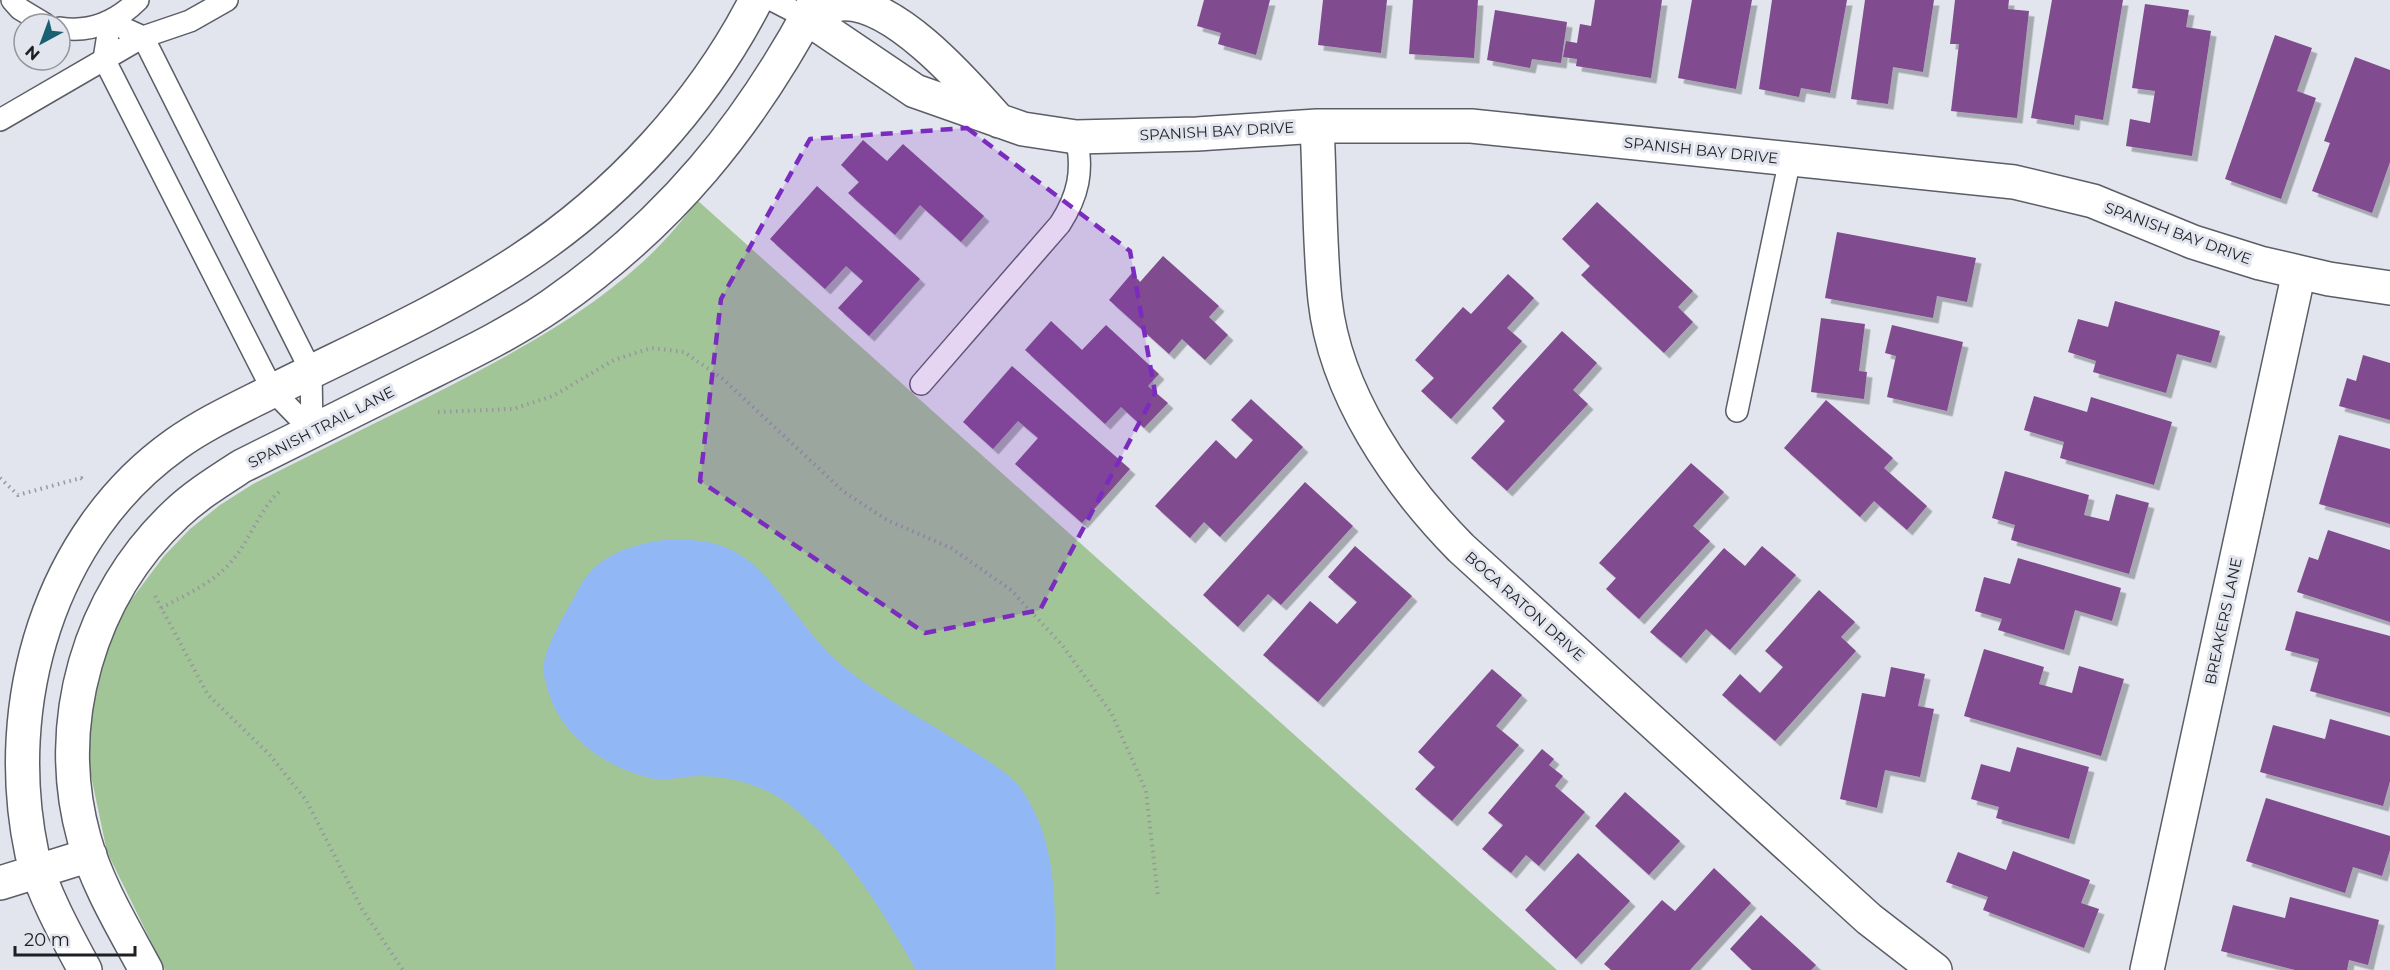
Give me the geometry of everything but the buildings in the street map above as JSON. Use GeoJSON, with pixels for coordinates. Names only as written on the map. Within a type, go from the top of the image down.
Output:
{"type":"FeatureCollection","features":[{"type":"Feature","properties":{"kind":"street"},"geometry":{"type":"LineString","coordinates":[[85,970],[46,894],[39,873],[23,809],[19,765],[19,720],[25,676],[38,631],[56,587],[79,546],[108,506],[139,474],[176,444],[216,420],[311,371],[463,296],[520,260],[574,220],[625,175],[669,128],[710,76],[756,0]]}},
{"type":"Feature","properties":{"kind":"street"},"geometry":{"type":"LineString","coordinates":[[812,9],[824,9],[842,3],[871,7],[885,14],[947,61],[999,121]]}},
{"type":"Feature","properties":{"kind":"street","name":"SPANISH BAY DRIVE"},"geometry":{"type":"LineString","coordinates":[[812,9],[915,91],[1031,131],[1076,138],[1197,134],[1317,126],[1471,126],[2014,182],[2056,190],[2092,201],[2193,242],[2260,263],[2390,288]]}},
{"type":"Feature","properties":{"kind":"street","name":"SPANISH TRAIL LANE"},"geometry":{"type":"LineString","coordinates":[[146,970],[114,910],[90,855],[76,801],[72,763],[73,725],[79,687],[89,648],[105,610],[136,558],[176,513],[208,488],[242,466],[489,343],[551,305],[609,262],[663,214],[710,163],[754,107],[812,9]]}},
{"type":"Feature","properties":{"kind":"street","name":"BOCA RATON DRIVE"},"geometry":{"type":"LineString","coordinates":[[1317,126],[1325,301],[1336,348],[1353,393],[1373,436],[1398,476],[1428,514],[1461,548],[1869,920],[1935,970]]}},
{"type":"Feature","properties":{"kind":"street","name":"BREAKERS LANE"},"geometry":{"type":"LineString","coordinates":[[2147,970],[2299,272]]}},
{"type":"Feature","properties":{"kind":"street"},"geometry":{"type":"LineString","coordinates":[[0,883],[39,873],[90,855]]}},
{"type":"Feature","properties":{"kind":"lane"},"geometry":{"type":"LineString","coordinates":[[12,0],[25,12]]}},
{"type":"Feature","properties":{"kind":"lane"},"geometry":{"type":"LineString","coordinates":[[72,28],[92,28],[110,22],[138,0]]}},
{"type":"Feature","properties":{"kind":"lane"},"geometry":{"type":"LineString","coordinates":[[0,120],[143,37],[190,21],[227,0]]}},
{"type":"Feature","properties":{"kind":"lane"},"geometry":{"type":"LineString","coordinates":[[772,0],[812,9]]}},
{"type":"Feature","properties":{"kind":"lane"},"geometry":{"type":"LineString","coordinates":[[110,22],[143,37],[311,371],[312,431]]}},
{"type":"Feature","properties":{"kind":"lane"},"geometry":{"type":"LineString","coordinates":[[110,22],[104,58],[273,391],[312,431]]}},
{"type":"Feature","properties":{"kind":"lane"},"geometry":{"type":"LineString","coordinates":[[921,384],[1060,224],[1071,207],[1081,170],[1076,138]]}},
{"type":"Feature","properties":{"kind":"lane"},"geometry":{"type":"LineString","coordinates":[[1737,411],[1791,159]]}},
{"type":"Feature","properties":{"kind":"path"},"geometry":{"type":"LineString","coordinates":[[431,412],[513,410],[554,396],[614,360],[651,348],[684,352],[723,380],[844,492],[887,520],[951,549],[994,578],[1011,590],[1062,645],[1112,714],[1146,791],[1158,897]]}},
{"type":"Feature","properties":{"kind":"path"},"geometry":{"type":"LineString","coordinates":[[0,478],[18,495],[81,477],[108,506]]}},
{"type":"Feature","properties":{"kind":"path"},"geometry":{"type":"LineString","coordinates":[[161,608],[214,580],[237,556],[270,500],[284,488]]}},
{"type":"Feature","properties":{"kind":"path"},"geometry":{"type":"LineString","coordinates":[[136,558],[208,695],[269,754],[306,800],[362,909],[403,970]]}},
{"type":"Feature","properties":{"kind":"highlighted area"},"geometry":{"type":"Polygon","coordinates":[[[967,128],[1130,251],[1155,393],[1040,610],[925,633],[700,481],[721,299],[810,139],[967,128]]]}},
{"type":"Feature","properties":{"kind":"green space"},"geometry":{"type":"Polygon","coordinates":[[[697,200],[1557,970],[165,970],[107,852],[89,766],[92,708],[112,632],[128,604],[164,556],[190,529],[220,505],[253,484],[493,363],[570,318],[640,264],[671,234],[697,200]]]}},
{"type":"Feature","properties":{"kind":"water"},"geometry":{"type":"Polygon","coordinates":[[[673,539],[713,543],[749,561],[772,583],[813,636],[836,660],[882,695],[987,760],[1017,784],[1034,811],[1049,854],[1054,900],[1055,970],[916,970],[876,903],[845,860],[810,822],[780,798],[759,787],[723,778],[700,776],[656,779],[633,773],[600,757],[573,734],[553,704],[543,671],[548,648],[557,628],[586,577],[595,567],[618,552],[631,547],[673,539]]]}}]}
